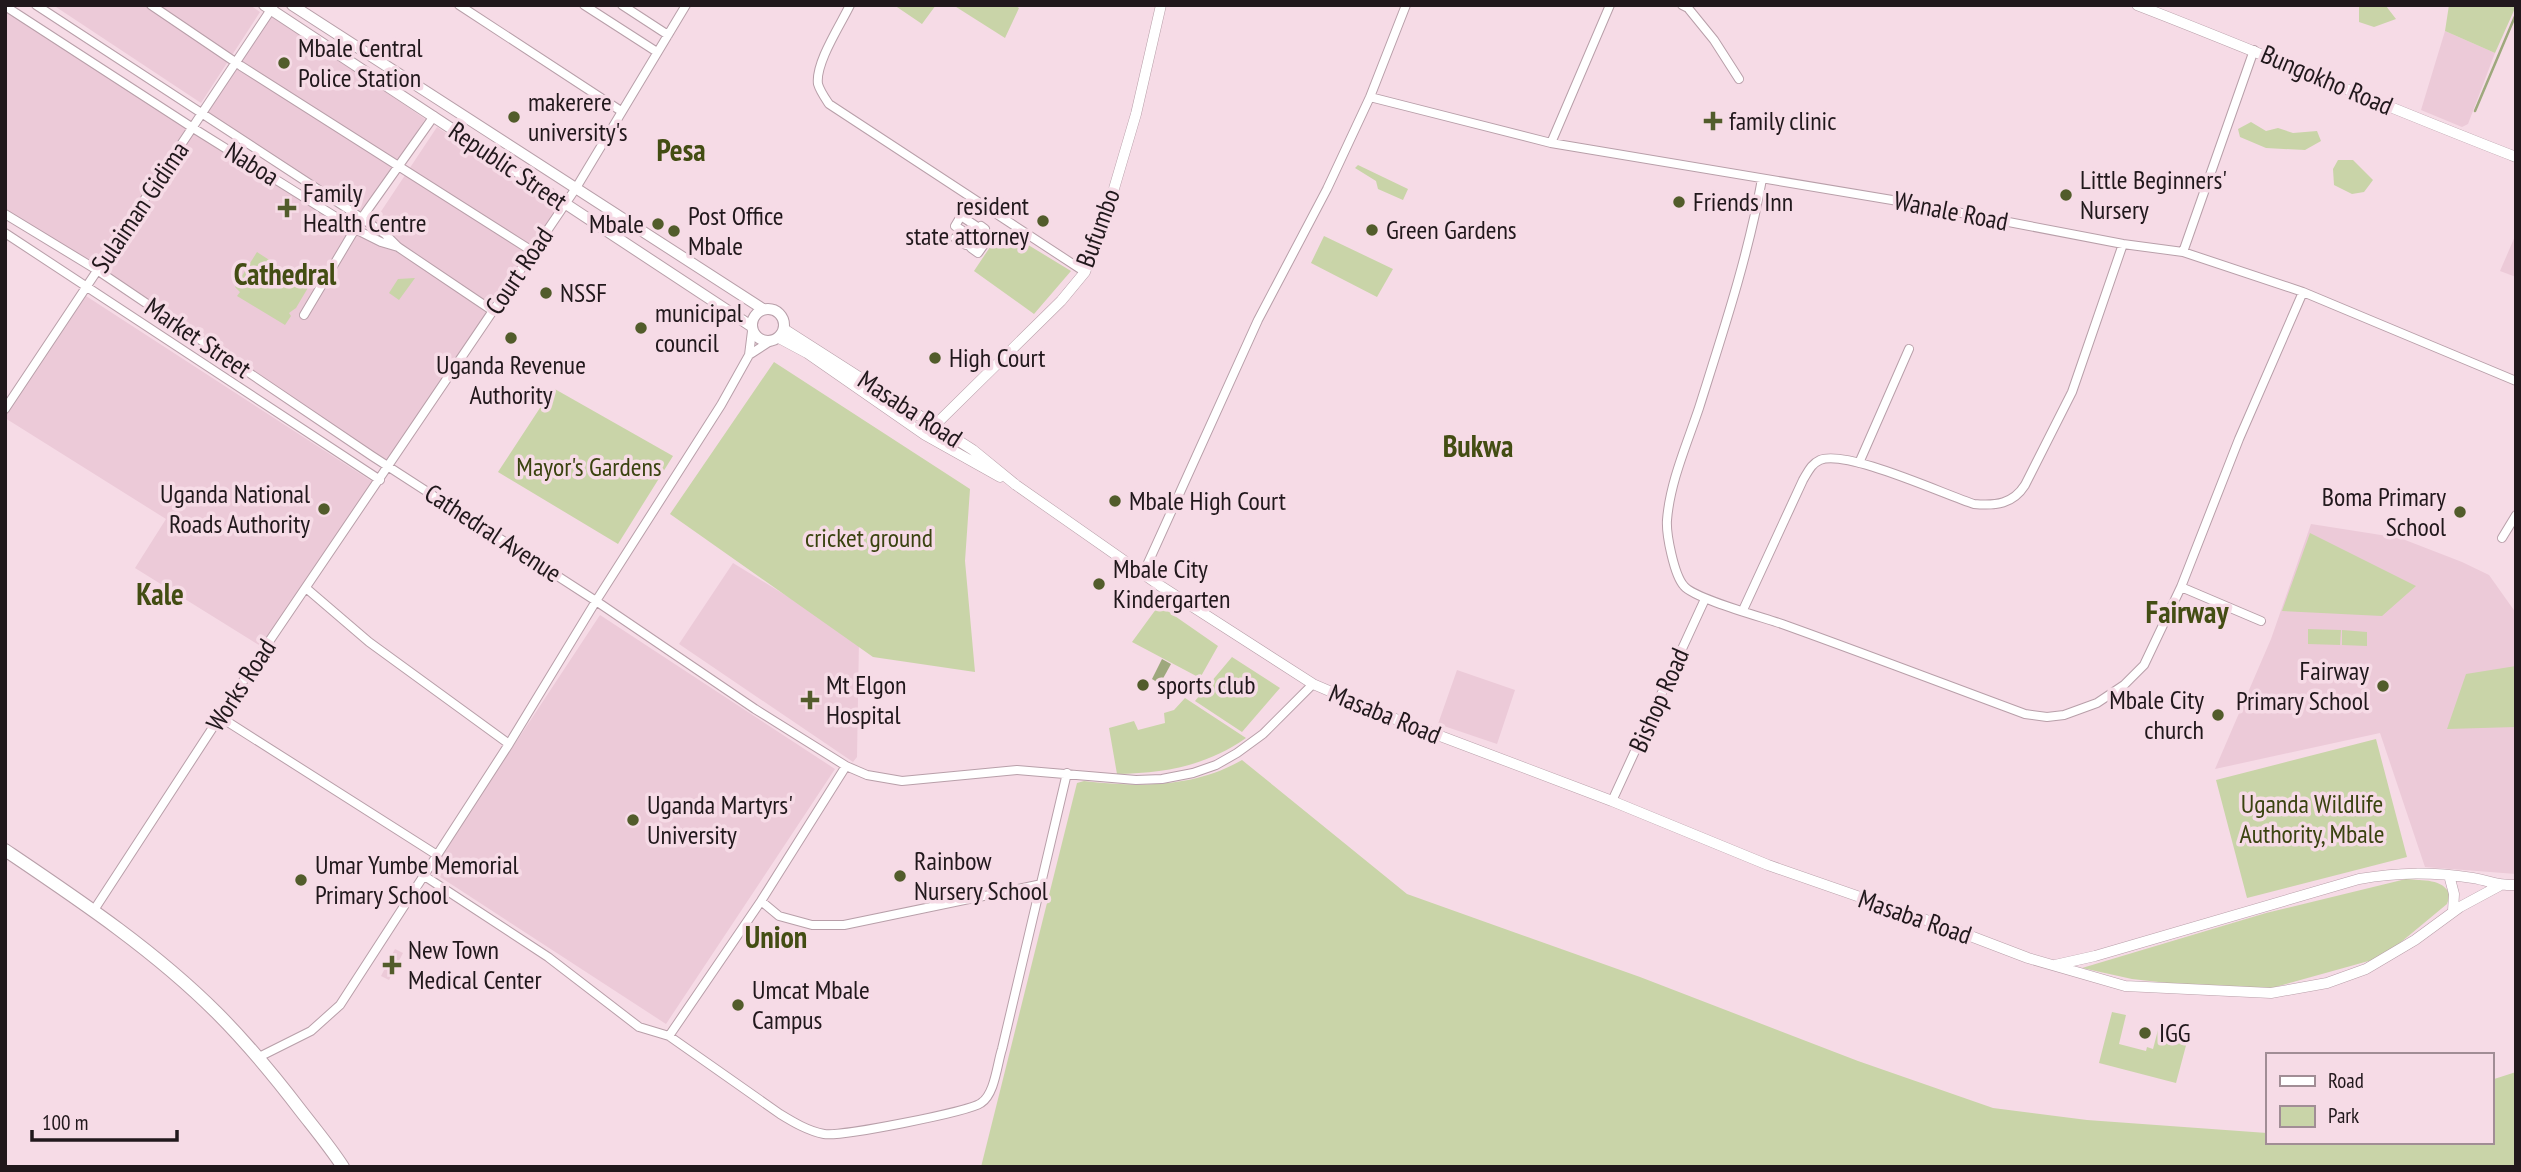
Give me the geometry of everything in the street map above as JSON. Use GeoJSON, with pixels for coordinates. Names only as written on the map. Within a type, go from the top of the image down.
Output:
{"type":"FeatureCollection","features":[{"type":"Feature","properties":{"kind":"main road","name":"Republic Street"},"geometry":{"type":"LineString","coordinates":[[292,5],[763,309]]}},
{"type":"Feature","properties":{"kind":"main road","name":"Republic Street"},"geometry":{"type":"LineString","coordinates":[[270,7],[752,328]]}},
{"type":"Feature","properties":{"kind":"main road"},"geometry":{"type":"LineString","coordinates":[[763,309],[772,309],[784,320],[777,336],[762,341],[752,328],[757,313],[763,309]]}},
{"type":"Feature","properties":{"kind":"main road"},"geometry":{"type":"LineString","coordinates":[[5,850],[94,909],[216,1012],[259,1057],[332,1150],[342,1167]]}},
{"type":"Feature","properties":{"kind":"street","name":"Naboa"},"geometry":{"type":"LineString","coordinates":[[36,5],[385,234],[398,247],[493,311]]}},
{"type":"Feature","properties":{"kind":"street"},"geometry":{"type":"LineString","coordinates":[[151,5],[236,63],[532,251]]}},
{"type":"Feature","properties":{"kind":"street"},"geometry":{"type":"LineString","coordinates":[[459,5],[621,111]]}},
{"type":"Feature","properties":{"kind":"street"},"geometry":{"type":"LineString","coordinates":[[584,5],[657,52]]}},
{"type":"Feature","properties":{"kind":"street"},"geometry":{"type":"LineString","coordinates":[[622,5],[668,35]]}},
{"type":"Feature","properties":{"kind":"street","name":"Court Road"},"geometry":{"type":"LineString","coordinates":[[391,464],[576,188],[687,5]]}},
{"type":"Feature","properties":{"kind":"street"},"geometry":{"type":"LineString","coordinates":[[850,5],[818,74],[818,85],[829,104],[1085,272]]}},
{"type":"Feature","properties":{"kind":"street","name":"Bufumbo"},"geometry":{"type":"LineString","coordinates":[[925,435],[1061,300],[1085,272],[1108,209],[1136,114],[1161,5]]}},
{"type":"Feature","properties":{"kind":"street"},"geometry":{"type":"LineString","coordinates":[[1143,574],[1258,320],[1327,189],[1370,97],[1406,5]]}},
{"type":"Feature","properties":{"kind":"street"},"geometry":{"type":"LineString","coordinates":[[1551,143],[1610,5]]}},
{"type":"Feature","properties":{"kind":"street"},"geometry":{"type":"LineString","coordinates":[[1682,5],[1688,8],[1714,40],[1739,79]]}},
{"type":"Feature","properties":{"kind":"street","name":"Bungokho Road"},"geometry":{"type":"LineString","coordinates":[[2137,5],[2516,157]]}},
{"type":"Feature","properties":{"kind":"street","name":"Naboa"},"geometry":{"type":"LineString","coordinates":[[5,6],[355,229],[398,247]]}},
{"type":"Feature","properties":{"kind":"street","name":"Sulaiman Gidima"},"geometry":{"type":"LineString","coordinates":[[5,409],[159,182],[270,7]]}},
{"type":"Feature","properties":{"kind":"street"},"geometry":{"type":"LineString","coordinates":[[2183,253],[2254,50]]}},
{"type":"Feature","properties":{"kind":"street","name":"Wanale Road"},"geometry":{"type":"LineString","coordinates":[[1370,97],[1551,143],[1904,202],[2183,253],[2303,292],[2516,381]]}},
{"type":"Feature","properties":{"kind":"street"},"geometry":{"type":"LineString","coordinates":[[304,315],[361,219],[434,116]]}},
{"type":"Feature","properties":{"kind":"street"},"geometry":{"type":"LineString","coordinates":[[1762,179],[1753,229],[1737,286],[1667,516],[1669,540],[1680,580],[1685,587],[1705,599],[1744,610],[2025,714],[2047,717],[2064,715],[2097,702],[2124,685],[2144,665],[2181,587],[2239,439],[2303,292]]}},
{"type":"Feature","properties":{"kind":"street","name":"Market Street"},"geometry":{"type":"LineString","coordinates":[[5,214],[97,270],[291,401],[391,464]]}},
{"type":"Feature","properties":{"kind":"street"},"geometry":{"type":"LineString","coordinates":[[961,216],[979,228],[981,226],[985,229],[982,234],[986,232],[990,236],[978,253],[971,248],[974,243],[969,240],[966,244],[955,238],[963,231],[955,226],[961,216]]}},
{"type":"Feature","properties":{"kind":"street","name":"Market Street"},"geometry":{"type":"LineString","coordinates":[[5,233],[380,480]]}},
{"type":"Feature","properties":{"kind":"street"},"geometry":{"type":"LineString","coordinates":[[1744,610],[1812,464],[1822,459],[1837,458],[1859,463],[1975,503],[1991,505],[2016,497],[2025,485],[2072,391],[2123,244]]}},
{"type":"Feature","properties":{"kind":"street"},"geometry":{"type":"LineString","coordinates":[[259,1057],[311,1031],[340,1005],[683,468],[749,355],[752,328]]}},
{"type":"Feature","properties":{"kind":"street"},"geometry":{"type":"LineString","coordinates":[[749,355],[777,336],[807,353],[925,435],[1016,485]]}},
{"type":"Feature","properties":{"kind":"street","name":"Masaba Road"},"geometry":{"type":"LineString","coordinates":[[777,336],[934,424],[1143,574],[1313,684],[1414,727],[1612,801],[1768,866],[2028,958],[2125,986],[2271,993],[2327,983],[2366,969],[2415,940],[2453,911],[2499,886]]}},
{"type":"Feature","properties":{"kind":"street"},"geometry":{"type":"LineString","coordinates":[[1859,463],[1909,349]]}},
{"type":"Feature","properties":{"kind":"street"},"geometry":{"type":"LineString","coordinates":[[281,416],[291,401]]}},
{"type":"Feature","properties":{"kind":"street","name":"Works Road"},"geometry":{"type":"LineString","coordinates":[[94,909],[391,464]]}},
{"type":"Feature","properties":{"kind":"street","name":"Cathedral Avenue"},"geometry":{"type":"LineString","coordinates":[[391,464],[755,709],[846,766],[867,775],[902,781],[1017,770],[1149,780],[1193,773],[1216,765],[1263,734],[1313,684]]}},
{"type":"Feature","properties":{"kind":"street"},"geometry":{"type":"LineString","coordinates":[[2502,538],[2516,515]]}},
{"type":"Feature","properties":{"kind":"street"},"geometry":{"type":"LineString","coordinates":[[2181,587],[2261,621]]}},
{"type":"Feature","properties":{"kind":"street"},"geometry":{"type":"LineString","coordinates":[[306,588],[369,642],[509,744]]}},
{"type":"Feature","properties":{"kind":"street","name":"Bishop Road"},"geometry":{"type":"LineString","coordinates":[[1612,801],[1705,599]]}},
{"type":"Feature","properties":{"kind":"street"},"geometry":{"type":"LineString","coordinates":[[220,717],[437,855]]}},
{"type":"Feature","properties":{"kind":"street"},"geometry":{"type":"LineString","coordinates":[[669,1036],[761,901],[846,766]]}},
{"type":"Feature","properties":{"kind":"street"},"geometry":{"type":"LineString","coordinates":[[424,875],[548,957],[639,1027],[669,1036],[780,1114],[799,1125],[825,1134],[930,1117],[974,1106],[983,1102],[989,1094],[1067,773]]}},
{"type":"Feature","properties":{"kind":"street"},"geometry":{"type":"LineString","coordinates":[[2055,965],[2095,956],[2359,879],[2399,872],[2475,878],[2499,886],[2516,886]]}},
{"type":"Feature","properties":{"kind":"street"},"geometry":{"type":"LineString","coordinates":[[2449,876],[2454,894],[2453,911]]}},
{"type":"Feature","properties":{"kind":"street"},"geometry":{"type":"LineString","coordinates":[[761,901],[779,916],[812,925],[844,925],[1042,884]]}},
{"type":"Feature","properties":{"kind":"shaded area"},"geometry":{"type":"Polygon","coordinates":[[[53,5],[250,5],[260,12],[201,103],[53,5]]]}},
{"type":"Feature","properties":{"kind":"shaded area"},"geometry":{"type":"Polygon","coordinates":[[[5,6],[378,240],[489,315],[388,467],[5,210],[5,6]]]}},
{"type":"Feature","properties":{"kind":"shaded area"},"geometry":{"type":"Polygon","coordinates":[[[270,13],[425,119],[396,165],[357,215],[205,112],[270,13]]]}},
{"type":"Feature","properties":{"kind":"shaded area"},"geometry":{"type":"Polygon","coordinates":[[[2445,31],[2495,53],[2468,124],[2462,127],[2421,110],[2445,31]]]}},
{"type":"Feature","properties":{"kind":"shaded area"},"geometry":{"type":"Polygon","coordinates":[[[437,127],[558,210],[492,306],[372,225],[437,127]]]}},
{"type":"Feature","properties":{"kind":"shaded area"},"geometry":{"type":"Polygon","coordinates":[[[2516,234],[2516,277],[2500,271],[2516,234]]]}},
{"type":"Feature","properties":{"kind":"shaded area"},"geometry":{"type":"Polygon","coordinates":[[[86,296],[376,484],[262,647],[135,568],[166,519],[5,418],[5,406],[86,296]]]}},
{"type":"Feature","properties":{"kind":"shaded area","name":"Fairway Primary School"},"geometry":{"type":"Polygon","coordinates":[[[2311,524],[2400,538],[2462,562],[2489,575],[2516,613],[2516,874],[2425,867],[2380,733],[2215,769],[2271,639],[2311,524]]]}},
{"type":"Feature","properties":{"kind":"shaded area","name":"Mt Elgon Hospital"},"geometry":{"type":"Polygon","coordinates":[[[733,563],[859,640],[857,757],[853,762],[679,644],[733,563]]]}},
{"type":"Feature","properties":{"kind":"shaded area","name":"Uganda Martyrs' University"},"geometry":{"type":"Polygon","coordinates":[[[600,615],[835,769],[666,1024],[431,871],[600,615]]]}},
{"type":"Feature","properties":{"kind":"shaded area"},"geometry":{"type":"Polygon","coordinates":[[[1162,659],[1171,664],[1160,684],[1152,679],[1162,659]]]}},
{"type":"Feature","properties":{"kind":"shaded area"},"geometry":{"type":"Polygon","coordinates":[[[1457,670],[1515,690],[1497,744],[1438,724],[1457,670]]]}},
{"type":"Feature","properties":{"kind":"shaded area","name":"New Town Medical Center"},"geometry":{"type":"Polygon","coordinates":[[[395,949],[403,953],[389,980],[381,976],[395,949]]]}},
{"type":"Feature","properties":{"kind":"green space"},"geometry":{"type":"Polygon","coordinates":[[[894,5],[936,5],[922,24],[894,5]]]}},
{"type":"Feature","properties":{"kind":"green space"},"geometry":{"type":"Polygon","coordinates":[[[953,5],[1014,5],[1019,8],[1005,38],[953,5]]]}},
{"type":"Feature","properties":{"kind":"green space"},"geometry":{"type":"Polygon","coordinates":[[[2359,5],[2386,6],[2396,19],[2374,27],[2359,22],[2359,5]]]}},
{"type":"Feature","properties":{"kind":"green space"},"geometry":{"type":"Polygon","coordinates":[[[2449,5],[2516,6],[2495,53],[2445,31],[2449,5]]]}},
{"type":"Feature","properties":{"kind":"green space"},"geometry":{"type":"Polygon","coordinates":[[[2251,122],[2266,131],[2278,128],[2293,133],[2317,131],[2321,141],[2305,150],[2266,148],[2240,137],[2238,129],[2251,122]]]}},
{"type":"Feature","properties":{"kind":"green space"},"geometry":{"type":"Polygon","coordinates":[[[2338,160],[2353,160],[2373,180],[2364,192],[2352,194],[2334,185],[2333,169],[2338,160]]]}},
{"type":"Feature","properties":{"kind":"green space"},"geometry":{"type":"Polygon","coordinates":[[[1358,165],[1408,189],[1403,200],[1378,189],[1376,181],[1355,168],[1358,165]]]}},
{"type":"Feature","properties":{"kind":"green space"},"geometry":{"type":"Polygon","coordinates":[[[1002,229],[1071,271],[1034,314],[974,271],[1002,229]]]}},
{"type":"Feature","properties":{"kind":"green space"},"geometry":{"type":"Polygon","coordinates":[[[1324,236],[1393,269],[1377,297],[1311,263],[1324,236]]]}},
{"type":"Feature","properties":{"kind":"green space"},"geometry":{"type":"Polygon","coordinates":[[[257,252],[309,286],[296,308],[289,313],[291,316],[285,325],[237,296],[240,292],[235,287],[257,252]]]}},
{"type":"Feature","properties":{"kind":"green space"},"geometry":{"type":"Polygon","coordinates":[[[415,278],[399,300],[389,293],[398,279],[415,278]]]}},
{"type":"Feature","properties":{"kind":"green space","name":"cricket ground"},"geometry":{"type":"Polygon","coordinates":[[[774,362],[970,489],[965,561],[975,672],[873,657],[670,514],[774,362]]]}},
{"type":"Feature","properties":{"kind":"green space","name":"Mayor's Gardens"},"geometry":{"type":"Polygon","coordinates":[[[553,388],[673,456],[618,544],[498,472],[553,388]]]}},
{"type":"Feature","properties":{"kind":"green space"},"geometry":{"type":"Polygon","coordinates":[[[2310,533],[2416,586],[2382,616],[2282,611],[2310,533]]]}},
{"type":"Feature","properties":{"kind":"green space"},"geometry":{"type":"Polygon","coordinates":[[[1159,605],[1218,646],[1200,678],[1132,642],[1159,605]]]}},
{"type":"Feature","properties":{"kind":"green space"},"geometry":{"type":"Polygon","coordinates":[[[2308,629],[2341,630],[2340,645],[2308,644],[2308,629]]]}},
{"type":"Feature","properties":{"kind":"green space"},"geometry":{"type":"Polygon","coordinates":[[[2342,630],[2367,632],[2367,646],[2342,645],[2342,630]]]}},
{"type":"Feature","properties":{"kind":"green space"},"geometry":{"type":"Polygon","coordinates":[[[1232,657],[1280,688],[1242,732],[1195,701],[1232,657]]]}},
{"type":"Feature","properties":{"kind":"green space"},"geometry":{"type":"Polygon","coordinates":[[[2516,666],[2516,727],[2447,729],[2466,674],[2516,666]]]}},
{"type":"Feature","properties":{"kind":"green space"},"geometry":{"type":"Polygon","coordinates":[[[1185,698],[1246,738],[1216,755],[1184,766],[1152,772],[1117,774],[1109,728],[1134,721],[1138,730],[1165,723],[1164,713],[1174,710],[1185,698]]]}},
{"type":"Feature","properties":{"kind":"green space","name":"Uganda Wildlife Authority, Mbale"},"geometry":{"type":"Polygon","coordinates":[[[2376,739],[2407,857],[2247,898],[2216,780],[2376,739]]]}},
{"type":"Feature","properties":{"kind":"green space","name":"sports club"},"geometry":{"type":"Polygon","coordinates":[[[1242,760],[1407,894],[1640,977],[1858,1061],[1993,1108],[2087,1120],[2266,1133],[2266,1144],[2493,1144],[2493,1079],[2516,1072],[2516,1167],[981,1167],[1077,783],[1165,783],[1185,781],[1224,769],[1242,760]]]}},
{"type":"Feature","properties":{"kind":"green space"},"geometry":{"type":"Polygon","coordinates":[[[2406,879],[2432,881],[2443,886],[2450,895],[2447,904],[2383,957],[2272,988],[2203,987],[2132,979],[2082,968],[2266,913],[2406,879]]]}},
{"type":"Feature","properties":{"kind":"green space"},"geometry":{"type":"Polygon","coordinates":[[[2112,1012],[2126,1015],[2119,1044],[2146,1051],[2147,1047],[2153,1049],[2158,1030],[2188,1038],[2176,1083],[2099,1063],[2112,1012]]]}},
{"type":"Feature","properties":{"kind":"waterway"},"geometry":{"type":"LineString","coordinates":[[2475,111],[2516,14]]}},
{"type":"Feature","properties":{"kind":"place","name":"Mbale Central Police Station"},"geometry":{"type":"Point","coordinates":[284,63]}},
{"type":"Feature","properties":{"kind":"place","name":"makerere university's"},"geometry":{"type":"Point","coordinates":[514,117]}},
{"type":"Feature","properties":{"kind":"place","name":"family clinic"},"geometry":{"type":"Point","coordinates":[1713,121]}},
{"type":"Feature","properties":{"kind":"place","name":"Little Beginners' Nursery"},"geometry":{"type":"Point","coordinates":[2066,195]}},
{"type":"Feature","properties":{"kind":"place","name":"Friends Inn"},"geometry":{"type":"Point","coordinates":[1679,202]}},
{"type":"Feature","properties":{"kind":"place","name":"Family Health Centre"},"geometry":{"type":"Point","coordinates":[287,208]}},
{"type":"Feature","properties":{"kind":"place","name":"resident state attorney"},"geometry":{"type":"Point","coordinates":[1043,221]}},
{"type":"Feature","properties":{"kind":"place","name":"Mbale"},"geometry":{"type":"Point","coordinates":[658,224]}},
{"type":"Feature","properties":{"kind":"place","name":"Green Gardens"},"geometry":{"type":"Point","coordinates":[1372,230]}},
{"type":"Feature","properties":{"kind":"place","name":"Post Office Mbale"},"geometry":{"type":"Point","coordinates":[674,231]}},
{"type":"Feature","properties":{"kind":"place","name":"NSSF"},"geometry":{"type":"Point","coordinates":[546,293]}},
{"type":"Feature","properties":{"kind":"place","name":"municipal council"},"geometry":{"type":"Point","coordinates":[641,328]}},
{"type":"Feature","properties":{"kind":"place","name":"Uganda Revenue Authority"},"geometry":{"type":"Point","coordinates":[511,338]}},
{"type":"Feature","properties":{"kind":"place","name":"High Court"},"geometry":{"type":"Point","coordinates":[935,358]}},
{"type":"Feature","properties":{"kind":"place","name":"Mbale High Court"},"geometry":{"type":"Point","coordinates":[1115,501]}},
{"type":"Feature","properties":{"kind":"place","name":"Uganda National Roads Authority"},"geometry":{"type":"Point","coordinates":[324,509]}},
{"type":"Feature","properties":{"kind":"place","name":"Boma Primary School"},"geometry":{"type":"Point","coordinates":[2460,512]}},
{"type":"Feature","properties":{"kind":"place","name":"Mbale City Kindergarten"},"geometry":{"type":"Point","coordinates":[1099,584]}},
{"type":"Feature","properties":{"kind":"place","name":"sports club"},"geometry":{"type":"Point","coordinates":[1143,685]}},
{"type":"Feature","properties":{"kind":"place","name":"Fairway Primary School"},"geometry":{"type":"Point","coordinates":[2383,686]}},
{"type":"Feature","properties":{"kind":"place","name":"Mt Elgon Hospital"},"geometry":{"type":"Point","coordinates":[810,700]}},
{"type":"Feature","properties":{"kind":"place","name":"Mbale City church"},"geometry":{"type":"Point","coordinates":[2218,715]}},
{"type":"Feature","properties":{"kind":"place","name":"Uganda Martyrs' University"},"geometry":{"type":"Point","coordinates":[633,820]}},
{"type":"Feature","properties":{"kind":"place","name":"Rainbow Nursery School"},"geometry":{"type":"Point","coordinates":[900,876]}},
{"type":"Feature","properties":{"kind":"place","name":"Umar Yumbe Memorial Primary School"},"geometry":{"type":"Point","coordinates":[301,880]}},
{"type":"Feature","properties":{"kind":"place","name":"New Town Medical Center"},"geometry":{"type":"Point","coordinates":[392,965]}},
{"type":"Feature","properties":{"kind":"place","name":"Umcat Mbale Campus"},"geometry":{"type":"Point","coordinates":[738,1005]}},
{"type":"Feature","properties":{"kind":"place","name":"IGG"},"geometry":{"type":"Point","coordinates":[2145,1033]}},
{"type":"Feature","properties":{"kind":"district","name":"Pesa"},"geometry":{"type":"Point","coordinates":[681,151]}},
{"type":"Feature","properties":{"kind":"district","name":"Cathedral"},"geometry":{"type":"Point","coordinates":[285,275]}},
{"type":"Feature","properties":{"kind":"district","name":"Bukwa"},"geometry":{"type":"Point","coordinates":[1478,447]}},
{"type":"Feature","properties":{"kind":"district","name":"Kale"},"geometry":{"type":"Point","coordinates":[160,595]}},
{"type":"Feature","properties":{"kind":"district","name":"Fairway"},"geometry":{"type":"Point","coordinates":[2187,613]}},
{"type":"Feature","properties":{"kind":"district","name":"Union"},"geometry":{"type":"Point","coordinates":[776,938]}}]}
